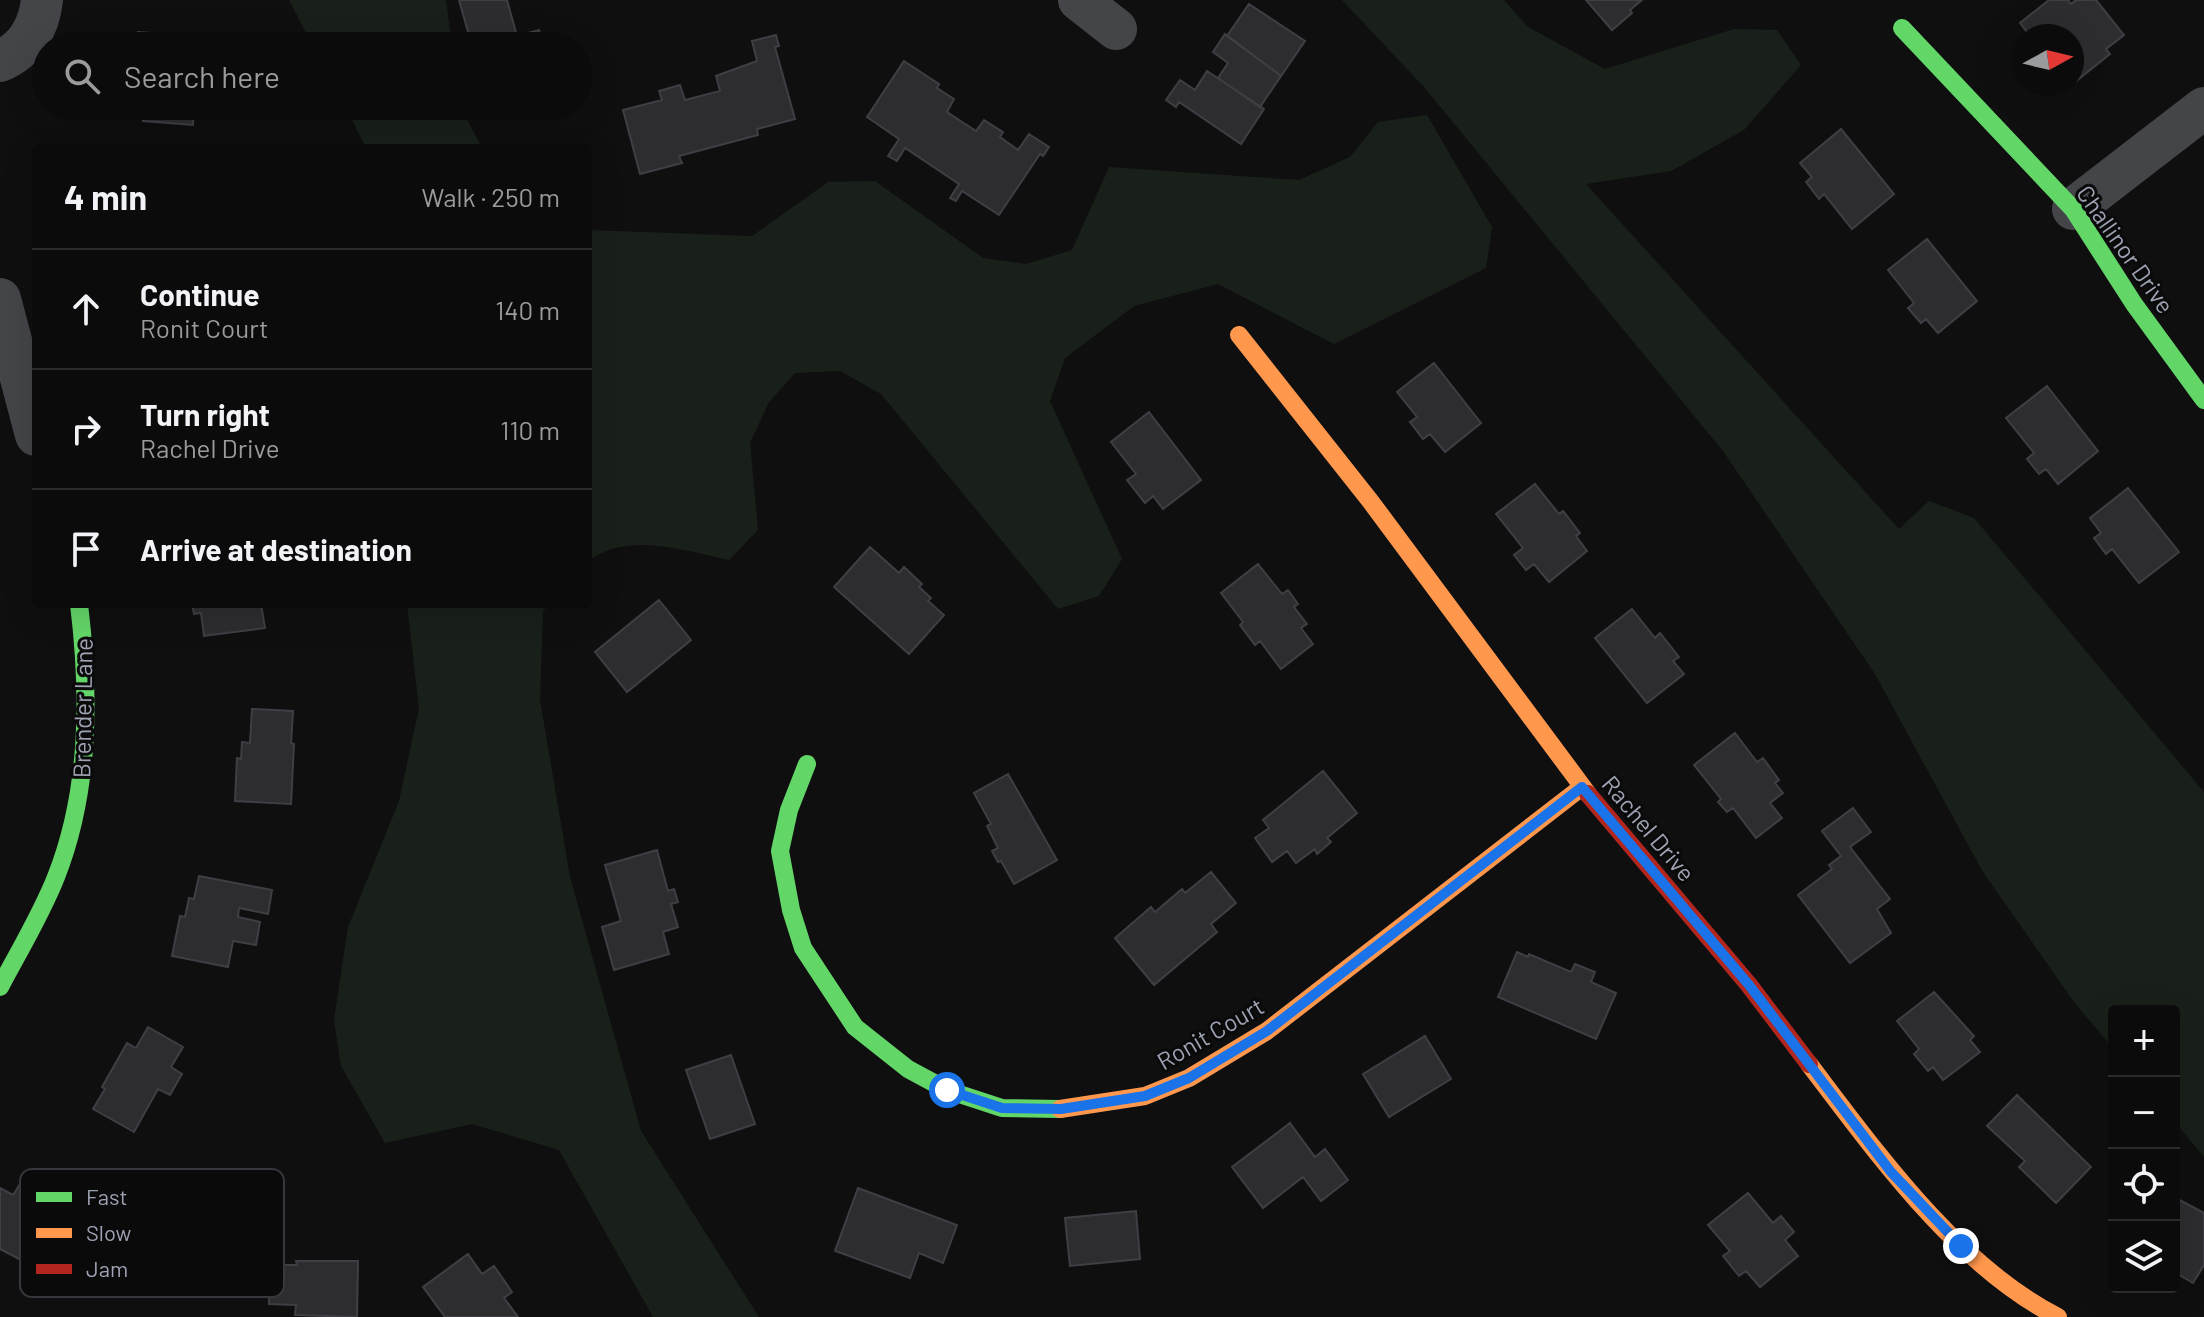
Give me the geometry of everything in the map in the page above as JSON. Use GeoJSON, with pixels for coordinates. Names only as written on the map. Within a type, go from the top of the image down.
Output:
{"type":"FeatureCollection","features":[{"type":"Feature","properties":{"kind":"street"},"geometry":{"type":"LineString","coordinates":[[0,61],[19,51],[40,20],[42,0]]}},
{"type":"Feature","properties":{"kind":"street"},"geometry":{"type":"LineString","coordinates":[[1079,0],[1116,29]]}},
{"type":"Feature","properties":{"kind":"street","name":"Challinor Drive"},"geometry":{"type":"LineString","coordinates":[[1902,28],[2073,209],[2134,304],[2204,400]]}},
{"type":"Feature","properties":{"kind":"street"},"geometry":{"type":"LineString","coordinates":[[2073,209],[2204,108]]}},
{"type":"Feature","properties":{"kind":"street"},"geometry":{"type":"LineString","coordinates":[[0,299],[8,367],[32,425]]}},
{"type":"Feature","properties":{"kind":"street","name":"Rachel Drive"},"geometry":{"type":"LineString","coordinates":[[1239,335],[1371,502],[1582,787],[1749,985],[1891,1172],[1961,1246],[2032,1304],[2058,1317]]}},
{"type":"Feature","properties":{"kind":"street","name":"Brender Lane"},"geometry":{"type":"LineString","coordinates":[[0,987],[57,877],[83,780],[85,644],[80,608]]}},
{"type":"Feature","properties":{"kind":"street","name":"Ronit Court"},"geometry":{"type":"LineString","coordinates":[[807,764],[789,810],[780,851],[791,910],[803,948],[855,1027],[897,1060],[947,1090],[1002,1108],[1061,1109],[1145,1096],[1189,1078],[1267,1031],[1582,787]]}},
{"type":"Feature","properties":{"kind":"shaded area"},"geometry":{"type":"Polygon","coordinates":[[[289,0],[446,0],[450,32],[306,32],[289,0]]]}},
{"type":"Feature","properties":{"kind":"shaded area"},"geometry":{"type":"Polygon","coordinates":[[[1342,0],[1504,0],[1528,27],[1605,69],[1734,29],[1777,30],[1801,65],[1744,130],[1671,171],[1586,184],[1899,529],[1929,501],[1974,518],[2204,792],[2204,1157],[2180,1128],[2180,1005],[2108,1005],[2108,1043],[2074,1002],[1983,872],[1875,674],[1723,451],[1424,87],[1342,0]]]}},
{"type":"Feature","properties":{"kind":"shaded area"},"geometry":{"type":"Polygon","coordinates":[[[1427,115],[1492,227],[1486,268],[1334,344],[1218,284],[1134,306],[1065,358],[1050,401],[1122,559],[1099,596],[1058,609],[881,394],[840,371],[795,373],[769,402],[750,443],[758,530],[729,560],[676,548],[639,545],[621,547],[592,559],[592,230],[752,236],[828,182],[875,181],[983,258],[1026,264],[1072,250],[1109,167],[1299,180],[1350,157],[1378,122],[1427,115]]]}},
{"type":"Feature","properties":{"kind":"shaded area"},"geometry":{"type":"Polygon","coordinates":[[[352,120],[467,120],[480,144],[364,144],[352,120]]]}},
{"type":"Feature","properties":{"kind":"shaded area"},"geometry":{"type":"Polygon","coordinates":[[[407,608],[546,608],[540,700],[570,877],[641,1131],[759,1317],[653,1317],[559,1150],[472,1124],[385,1143],[341,1066],[334,1020],[348,927],[399,801],[419,708],[407,608]]]}},
{"type":"Feature","properties":{"kind":"building"},"geometry":{"type":"Polygon","coordinates":[[[459,0],[507,0],[516,32],[468,32],[459,0]]]}},
{"type":"Feature","properties":{"kind":"building"},"geometry":{"type":"Polygon","coordinates":[[[1586,0],[1642,0],[1612,30],[1586,0]]]}},
{"type":"Feature","properties":{"kind":"building"},"geometry":{"type":"Polygon","coordinates":[[[2049,0],[2068,0],[2071,4],[2076,0],[2096,0],[2124,35],[2106,49],[2110,54],[2084,75],[2084,24],[2020,23],[2049,0]]]}},
{"type":"Feature","properties":{"kind":"building"},"geometry":{"type":"Polygon","coordinates":[[[1249,4],[1305,41],[1281,76],[1227,36],[1249,4]]]}},
{"type":"Feature","properties":{"kind":"building"},"geometry":{"type":"Polygon","coordinates":[[[1225,34],[1281,76],[1260,107],[1218,78],[1228,63],[1213,52],[1225,34]]]}},
{"type":"Feature","properties":{"kind":"building"},"geometry":{"type":"Polygon","coordinates":[[[776,35],[779,46],[775,47],[795,119],[757,129],[758,135],[679,156],[682,163],[640,174],[623,110],[662,100],[659,91],[680,85],[685,100],[720,91],[716,76],[757,61],[752,41],[776,35]]]}},
{"type":"Feature","properties":{"kind":"building"},"geometry":{"type":"Polygon","coordinates":[[[904,61],[939,84],[937,88],[954,99],[947,112],[976,131],[984,120],[1003,132],[1000,137],[1018,150],[1029,134],[1049,147],[1043,156],[1040,154],[999,215],[962,191],[956,201],[950,198],[959,184],[905,148],[897,161],[888,156],[899,139],[867,117],[904,61]]]}},
{"type":"Feature","properties":{"kind":"building"},"geometry":{"type":"Polygon","coordinates":[[[1207,71],[1264,109],[1241,144],[1179,102],[1176,107],[1166,100],[1180,80],[1195,90],[1207,71]]]}},
{"type":"Feature","properties":{"kind":"building"},"geometry":{"type":"Polygon","coordinates":[[[143,120],[193,120],[193,125],[143,120]]]}},
{"type":"Feature","properties":{"kind":"building"},"geometry":{"type":"Polygon","coordinates":[[[1841,129],[1894,194],[1852,229],[1824,194],[1819,199],[1806,182],[1812,177],[1800,163],[1841,129]]]}},
{"type":"Feature","properties":{"kind":"building"},"geometry":{"type":"Polygon","coordinates":[[[1927,239],[1977,301],[1938,333],[1926,319],[1921,323],[1908,308],[1914,303],[1888,270],[1927,239]]]}},
{"type":"Feature","properties":{"kind":"building"},"geometry":{"type":"Polygon","coordinates":[[[1434,363],[1481,423],[1445,452],[1430,434],[1423,439],[1410,422],[1417,417],[1397,392],[1434,363]]]}},
{"type":"Feature","properties":{"kind":"building"},"geometry":{"type":"Polygon","coordinates":[[[2047,386],[2098,451],[2058,484],[2046,469],[2039,474],[2027,459],[2034,453],[2006,418],[2047,386]]]}},
{"type":"Feature","properties":{"kind":"building"},"geometry":{"type":"Polygon","coordinates":[[[1149,412],[1201,480],[1163,509],[1153,496],[1145,503],[1127,480],[1136,474],[1111,442],[1149,412]]]}},
{"type":"Feature","properties":{"kind":"building"},"geometry":{"type":"Polygon","coordinates":[[[1535,484],[1559,514],[1563,511],[1580,533],[1576,536],[1587,551],[1549,582],[1534,564],[1526,570],[1514,555],[1523,548],[1496,514],[1535,484]]]}},
{"type":"Feature","properties":{"kind":"building"},"geometry":{"type":"Polygon","coordinates":[[[2128,488],[2179,552],[2139,583],[2112,549],[2106,554],[2094,538],[2101,533],[2090,518],[2128,488]]]}},
{"type":"Feature","properties":{"kind":"building"},"geometry":{"type":"Polygon","coordinates":[[[870,547],[899,573],[904,567],[922,584],[919,587],[931,598],[928,601],[944,615],[909,654],[834,587],[870,547]]]}},
{"type":"Feature","properties":{"kind":"building"},"geometry":{"type":"Polygon","coordinates":[[[1258,564],[1282,594],[1288,590],[1298,604],[1294,607],[1307,624],[1301,628],[1313,644],[1281,669],[1260,641],[1255,645],[1240,625],[1243,622],[1221,593],[1258,564]]]}},
{"type":"Feature","properties":{"kind":"building"},"geometry":{"type":"Polygon","coordinates":[[[659,600],[691,640],[627,692],[595,652],[659,600]]]}},
{"type":"Feature","properties":{"kind":"building"},"geometry":{"type":"Polygon","coordinates":[[[193,608],[262,608],[265,628],[204,636],[201,613],[194,614],[193,608]]]}},
{"type":"Feature","properties":{"kind":"building"},"geometry":{"type":"Polygon","coordinates":[[[1632,609],[1655,638],[1660,633],[1679,657],[1673,661],[1684,674],[1647,703],[1595,638],[1632,609]]]}},
{"type":"Feature","properties":{"kind":"building"},"geometry":{"type":"Polygon","coordinates":[[[1632,609],[1655,638],[1660,633],[1679,657],[1673,661],[1684,674],[1647,703],[1595,638],[1632,609]]]}},
{"type":"Feature","properties":{"kind":"building"},"geometry":{"type":"Polygon","coordinates":[[[252,709],[293,711],[291,804],[235,801],[237,758],[241,759],[242,742],[250,743],[252,709]]]}},
{"type":"Feature","properties":{"kind":"building"},"geometry":{"type":"Polygon","coordinates":[[[1735,733],[1757,762],[1763,758],[1779,780],[1775,783],[1783,793],[1770,803],[1782,818],[1756,838],[1733,808],[1727,812],[1718,802],[1721,799],[1694,765],[1735,733]]]}},
{"type":"Feature","properties":{"kind":"building"},"geometry":{"type":"Polygon","coordinates":[[[1323,771],[1357,813],[1327,838],[1331,842],[1317,854],[1315,849],[1296,863],[1287,851],[1272,862],[1255,838],[1269,828],[1263,820],[1323,771]]]}},
{"type":"Feature","properties":{"kind":"building"},"geometry":{"type":"Polygon","coordinates":[[[1008,774],[1057,860],[1014,884],[992,851],[998,848],[987,826],[991,824],[974,793],[1008,774]]]}},
{"type":"Feature","properties":{"kind":"building"},"geometry":{"type":"Polygon","coordinates":[[[1853,808],[1871,832],[1850,847],[1890,899],[1877,909],[1891,933],[1850,963],[1798,895],[1832,869],[1829,865],[1841,856],[1822,831],[1853,808]]]}},
{"type":"Feature","properties":{"kind":"building"},"geometry":{"type":"Polygon","coordinates":[[[657,850],[668,891],[674,889],[678,902],[671,904],[678,927],[663,932],[669,954],[614,970],[602,927],[621,921],[605,865],[657,850]]]}},
{"type":"Feature","properties":{"kind":"building"},"geometry":{"type":"Polygon","coordinates":[[[1211,872],[1236,903],[1211,924],[1217,932],[1154,985],[1115,938],[1151,907],[1155,912],[1182,889],[1185,893],[1211,872]]]}},
{"type":"Feature","properties":{"kind":"building"},"geometry":{"type":"Polygon","coordinates":[[[199,876],[272,890],[268,914],[239,908],[238,917],[260,922],[256,945],[233,941],[228,967],[172,956],[180,916],[185,917],[189,898],[194,899],[199,876]]]}},
{"type":"Feature","properties":{"kind":"building"},"geometry":{"type":"Polygon","coordinates":[[[1517,952],[1571,972],[1575,964],[1595,972],[1591,982],[1616,993],[1596,1039],[1498,997],[1517,952]]]}},
{"type":"Feature","properties":{"kind":"building"},"geometry":{"type":"Polygon","coordinates":[[[1934,992],[1974,1036],[1970,1040],[1980,1052],[1943,1080],[1933,1067],[1928,1071],[1914,1054],[1919,1049],[1897,1021],[1934,992]]]}},
{"type":"Feature","properties":{"kind":"building"},"geometry":{"type":"Polygon","coordinates":[[[148,1027],[183,1047],[171,1067],[182,1074],[170,1095],[158,1089],[134,1132],[93,1109],[127,1043],[136,1048],[148,1027]]]}},
{"type":"Feature","properties":{"kind":"building"},"geometry":{"type":"Polygon","coordinates":[[[1425,1036],[1451,1079],[1389,1117],[1363,1074],[1425,1036]]]}},
{"type":"Feature","properties":{"kind":"building"},"geometry":{"type":"Polygon","coordinates":[[[731,1055],[755,1124],[710,1139],[686,1070],[731,1055]]]}},
{"type":"Feature","properties":{"kind":"building"},"geometry":{"type":"Polygon","coordinates":[[[2017,1095],[2091,1167],[2056,1203],[2019,1167],[2025,1161],[1987,1126],[2017,1095]]]}},
{"type":"Feature","properties":{"kind":"building"},"geometry":{"type":"Polygon","coordinates":[[[1290,1123],[1315,1157],[1325,1149],[1348,1180],[1321,1201],[1303,1177],[1263,1208],[1232,1167],[1290,1123]]]}},
{"type":"Feature","properties":{"kind":"building"},"geometry":{"type":"Polygon","coordinates":[[[20,1184],[20,1259],[0,1249],[0,1188],[13,1195],[20,1184]]]}},
{"type":"Feature","properties":{"kind":"building"},"geometry":{"type":"Polygon","coordinates":[[[858,1188],[957,1225],[943,1263],[919,1253],[910,1278],[835,1251],[858,1188]]]}},
{"type":"Feature","properties":{"kind":"building"},"geometry":{"type":"Polygon","coordinates":[[[1748,1193],[1773,1223],[1781,1216],[1794,1232],[1785,1240],[1798,1256],[1760,1287],[1746,1271],[1739,1276],[1723,1256],[1730,1251],[1708,1225],[1748,1193]]]}},
{"type":"Feature","properties":{"kind":"building"},"geometry":{"type":"Polygon","coordinates":[[[2180,1200],[2204,1213],[2204,1265],[2193,1283],[2180,1275],[2180,1200]]]}},
{"type":"Feature","properties":{"kind":"building"},"geometry":{"type":"Polygon","coordinates":[[[1136,1211],[1140,1259],[1070,1266],[1065,1218],[1136,1211]]]}},
{"type":"Feature","properties":{"kind":"building"},"geometry":{"type":"Polygon","coordinates":[[[468,1254],[482,1274],[494,1266],[512,1292],[504,1298],[518,1317],[445,1317],[423,1287],[468,1254]]]}},
{"type":"Feature","properties":{"kind":"building"},"geometry":{"type":"Polygon","coordinates":[[[296,1261],[358,1261],[357,1317],[295,1315],[296,1305],[269,1304],[269,1297],[284,1297],[284,1265],[297,1265],[296,1261]]]}},
{"type":"Feature","properties":{"kind":"traffic: fast"},"geometry":{"type":"LineString","coordinates":[[1902,28],[2073,209],[2134,304],[2204,400]]}},
{"type":"Feature","properties":{"kind":"traffic: fast"},"geometry":{"type":"LineString","coordinates":[[0,987],[56,877],[75,811],[86,708],[79,608]]}},
{"type":"Feature","properties":{"kind":"traffic: fast"},"geometry":{"type":"LineString","coordinates":[[807,764],[789,810],[780,851],[791,910],[803,948],[855,1027],[908,1069],[947,1090],[1002,1108],[1060,1109]]}},
{"type":"Feature","properties":{"kind":"traffic: slow"},"geometry":{"type":"LineString","coordinates":[[1239,335],[1371,502],[1588,794]]}},
{"type":"Feature","properties":{"kind":"traffic: slow"},"geometry":{"type":"LineString","coordinates":[[1060,1109],[1145,1096],[1189,1078],[1267,1031],[1582,787]]}},
{"type":"Feature","properties":{"kind":"traffic: slow"},"geometry":{"type":"LineString","coordinates":[[1809,1064],[1891,1169],[1952,1238],[2021,1295],[2058,1317]]}},
{"type":"Feature","properties":{"kind":"traffic: jam"},"geometry":{"type":"LineString","coordinates":[[1588,794],[1749,985],[1809,1064]]}},
{"type":"Feature","properties":{"kind":"route"},"geometry":{"type":"LineString","coordinates":[[947,1090],[1002,1108],[1061,1109],[1145,1096],[1189,1078],[1267,1031],[1582,787],[1749,985],[1891,1172],[1961,1246]]}}]}
